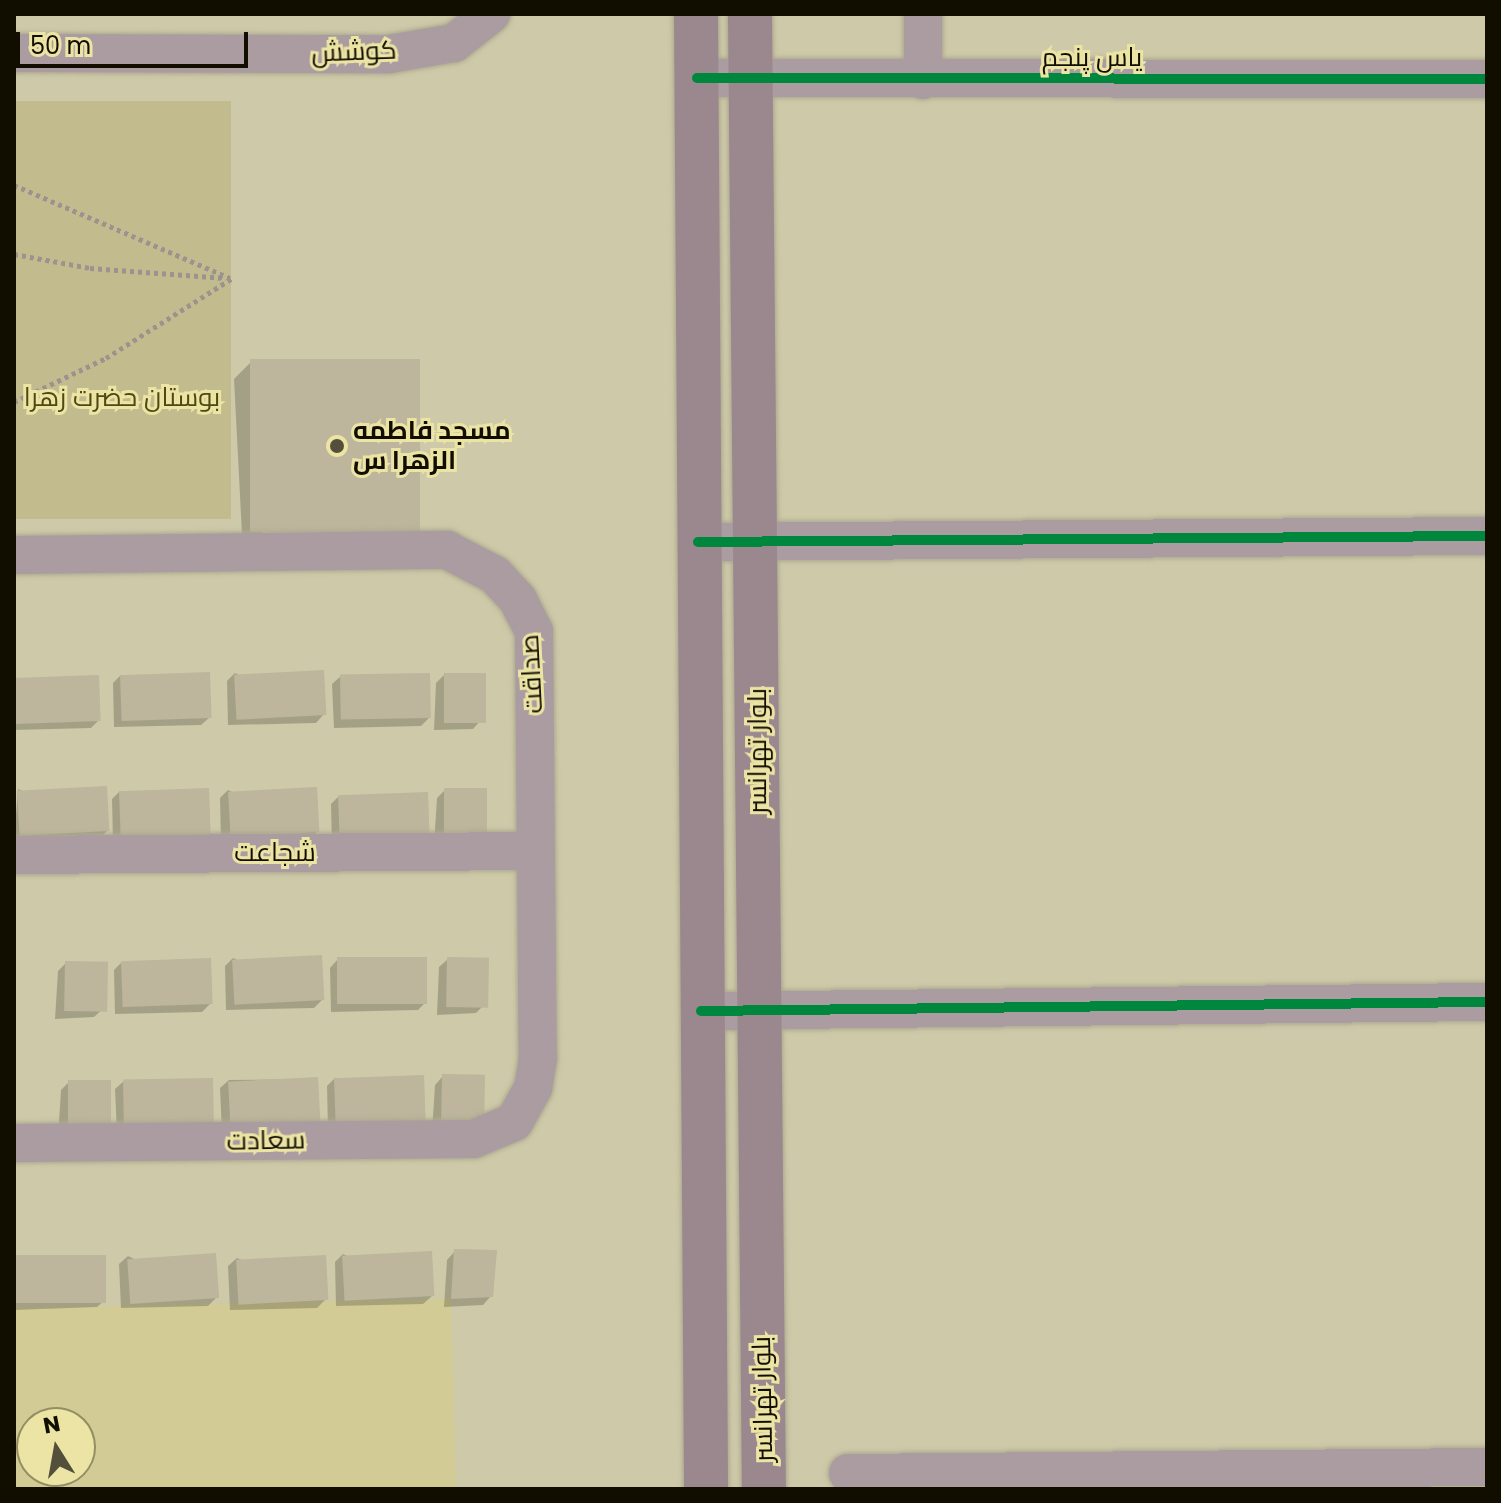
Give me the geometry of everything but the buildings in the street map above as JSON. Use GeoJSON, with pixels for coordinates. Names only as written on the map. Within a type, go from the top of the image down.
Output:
{"type":"FeatureCollection","features":[{"type":"Feature","properties":{"kind":"main road"},"geometry":{"type":"LineString","coordinates":[[696,14],[706,1489]]}},
{"type":"Feature","properties":{"kind":"main road","name":"بلوار تهرانسر"},"geometry":{"type":"LineString","coordinates":[[750,14],[764,1489]]}},
{"type":"Feature","properties":{"kind":"street","name":"کوشش"},"geometry":{"type":"LineString","coordinates":[[14,53],[389,54],[454,43],[491,14]]}},
{"type":"Feature","properties":{"kind":"street"},"geometry":{"type":"LineString","coordinates":[[923,14],[923,80]]}},
{"type":"Feature","properties":{"kind":"street","name":"یاس پنجم"},"geometry":{"type":"LineString","coordinates":[[697,78],[1487,79]]}},
{"type":"Feature","properties":{"kind":"street"},"geometry":{"type":"LineString","coordinates":[[698,542],[1487,536]]}},
{"type":"Feature","properties":{"kind":"street","name":"صداقت"},"geometry":{"type":"LineString","coordinates":[[14,555],[447,550],[495,575],[518,600],[534,631],[538,1058],[533,1088],[514,1122]]}},
{"type":"Feature","properties":{"kind":"street","name":"شجاعت"},"geometry":{"type":"LineString","coordinates":[[14,855],[536,851]]}},
{"type":"Feature","properties":{"kind":"street"},"geometry":{"type":"LineString","coordinates":[[701,1011],[1487,1002]]}},
{"type":"Feature","properties":{"kind":"street","name":"سعادت"},"geometry":{"type":"LineString","coordinates":[[14,1143],[474,1139],[514,1122]]}},
{"type":"Feature","properties":{"kind":"street"},"geometry":{"type":"LineString","coordinates":[[848,1473],[1487,1467]]}},
{"type":"Feature","properties":{"kind":"path"},"geometry":{"type":"LineString","coordinates":[[14,185],[231,279]]}},
{"type":"Feature","properties":{"kind":"path"},"geometry":{"type":"LineString","coordinates":[[14,254],[90,268],[231,279]]}},
{"type":"Feature","properties":{"kind":"path"},"geometry":{"type":"LineString","coordinates":[[14,402],[106,358],[231,279]]}},
{"type":"Feature","properties":{"kind":"shaded area"},"geometry":{"type":"Polygon","coordinates":[[[451,1299],[456,1489],[14,1489],[14,1308],[451,1299]]]}},
{"type":"Feature","properties":{"kind":"green space","name":"بوستان حضرت زهرا"},"geometry":{"type":"Polygon","coordinates":[[[14,101],[231,101],[231,519],[14,519],[14,101]]]}},
{"type":"Feature","properties":{"kind":"cycle path"},"geometry":{"type":"LineString","coordinates":[[697,78],[1487,79]]}},
{"type":"Feature","properties":{"kind":"cycle path"},"geometry":{"type":"LineString","coordinates":[[698,542],[1487,536]]}},
{"type":"Feature","properties":{"kind":"cycle path"},"geometry":{"type":"LineString","coordinates":[[701,1011],[1487,1002]]}},
{"type":"Feature","properties":{"kind":"place","name":"مسجد فاطمه الزهرا س"},"geometry":{"type":"Point","coordinates":[337,446]}}]}
